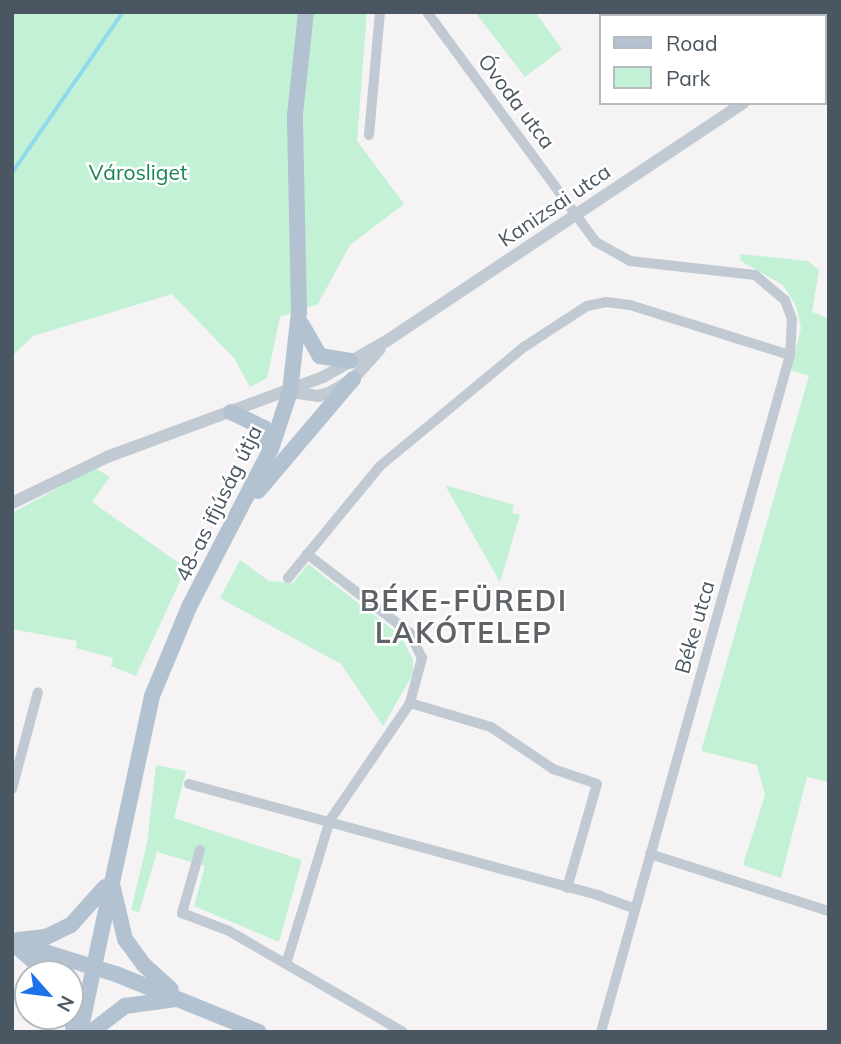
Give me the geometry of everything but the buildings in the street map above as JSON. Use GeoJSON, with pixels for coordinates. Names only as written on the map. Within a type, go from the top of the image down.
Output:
{"type":"FeatureCollection","features":[{"type":"Feature","properties":{"kind":"main road","name":"48-as ifjúság útja"},"geometry":{"type":"LineString","coordinates":[[77,1032],[152,696],[169,650],[271,449],[290,392],[299,312],[295,115],[306,12]]}},
{"type":"Feature","properties":{"kind":"main road"},"geometry":{"type":"LineString","coordinates":[[299,312],[312,348],[329,360],[351,361]]}},
{"type":"Feature","properties":{"kind":"main road"},"geometry":{"type":"LineString","coordinates":[[226,536],[307,429],[352,379]]}},
{"type":"Feature","properties":{"kind":"main road"},"geometry":{"type":"LineString","coordinates":[[231,412],[264,428],[271,449]]}},
{"type":"Feature","properties":{"kind":"main road"},"geometry":{"type":"LineString","coordinates":[[12,942],[46,937],[71,925],[100,897],[111,875]]}},
{"type":"Feature","properties":{"kind":"main road"},"geometry":{"type":"LineString","coordinates":[[111,875],[125,939],[144,965],[184,999]]}},
{"type":"Feature","properties":{"kind":"main road"},"geometry":{"type":"LineString","coordinates":[[12,942],[93,966],[184,999],[259,1032]]}},
{"type":"Feature","properties":{"kind":"main road"},"geometry":{"type":"LineString","coordinates":[[12,942],[32,960]]}},
{"type":"Feature","properties":{"kind":"main road"},"geometry":{"type":"LineString","coordinates":[[91,1032],[125,1006],[184,999]]}},
{"type":"Feature","properties":{"kind":"street"},"geometry":{"type":"LineString","coordinates":[[369,135],[380,12]]}},
{"type":"Feature","properties":{"kind":"street","name":"Óvoda utca"},"geometry":{"type":"LineString","coordinates":[[427,12],[577,213]]}},
{"type":"Feature","properties":{"kind":"street","name":"Kanizsai utca"},"geometry":{"type":"LineString","coordinates":[[12,503],[107,457],[290,392],[351,361],[388,340],[740,105]]}},
{"type":"Feature","properties":{"kind":"street","name":"Béke utca"},"geometry":{"type":"LineString","coordinates":[[577,213],[596,242],[616,256],[652,265],[733,270],[755,275],[771,285],[785,300],[792,318],[790,355],[601,1032]]}},
{"type":"Feature","properties":{"kind":"street"},"geometry":{"type":"LineString","coordinates":[[288,578],[380,466],[562,319],[606,302],[630,304],[790,355]]}},
{"type":"Feature","properties":{"kind":"street","name":"Kanizsai utca"},"geometry":{"type":"LineString","coordinates":[[290,392],[318,397],[352,379],[388,340]]}},
{"type":"Feature","properties":{"kind":"street"},"geometry":{"type":"LineString","coordinates":[[286,964],[330,820],[410,703],[422,658],[410,633],[307,554]]}},
{"type":"Feature","properties":{"kind":"street"},"geometry":{"type":"LineString","coordinates":[[12,789],[37,692]]}},
{"type":"Feature","properties":{"kind":"street"},"geometry":{"type":"LineString","coordinates":[[410,703],[491,727],[553,769],[597,784],[567,888]]}},
{"type":"Feature","properties":{"kind":"street"},"geometry":{"type":"LineString","coordinates":[[189,784],[330,820],[635,909]]}},
{"type":"Feature","properties":{"kind":"street"},"geometry":{"type":"LineString","coordinates":[[200,850],[182,913],[229,931],[403,1032]]}},
{"type":"Feature","properties":{"kind":"street"},"geometry":{"type":"LineString","coordinates":[[650,854],[829,911]]}},
{"type":"Feature","properties":{"kind":"green space","name":"Városliget"},"geometry":{"type":"Polygon","coordinates":[[[12,12],[367,12],[357,141],[404,204],[350,245],[318,304],[280,317],[267,378],[250,387],[234,358],[172,294],[33,336],[12,356],[12,12]]]}},
{"type":"Feature","properties":{"kind":"green space"},"geometry":{"type":"Polygon","coordinates":[[[475,12],[535,12],[562,49],[525,77],[475,12]]]}},
{"type":"Feature","properties":{"kind":"green space"},"geometry":{"type":"Polygon","coordinates":[[[740,254],[808,261],[819,270],[812,312],[829,319],[829,782],[807,777],[781,878],[743,865],[765,795],[757,765],[701,751],[809,376],[791,370],[801,328],[796,306],[783,285],[741,261],[740,254]]]}},
{"type":"Feature","properties":{"kind":"green space"},"geometry":{"type":"Polygon","coordinates":[[[95,468],[110,477],[92,502],[186,568],[136,676],[111,666],[113,658],[76,648],[77,641],[12,629],[12,513],[95,468]]]}},
{"type":"Feature","properties":{"kind":"green space"},"geometry":{"type":"Polygon","coordinates":[[[445,485],[514,505],[512,513],[520,515],[500,582],[445,485]]]}},
{"type":"Feature","properties":{"kind":"green space"},"geometry":{"type":"Polygon","coordinates":[[[240,560],[269,581],[293,583],[308,564],[401,636],[413,660],[413,674],[383,726],[341,664],[220,598],[240,560]]]}},
{"type":"Feature","properties":{"kind":"green space"},"geometry":{"type":"Polygon","coordinates":[[[156,765],[186,771],[174,818],[302,860],[279,942],[194,906],[205,866],[157,852],[139,912],[131,910],[147,843],[156,765]]]}},
{"type":"Feature","properties":{"kind":"waterway"},"geometry":{"type":"LineString","coordinates":[[12,173],[123,12]]}},
{"type":"Feature","properties":{"kind":"district","name":"BÉKE-FÜREDI LAKÓTELEP"},"geometry":{"type":"Point","coordinates":[464,617]}}]}
